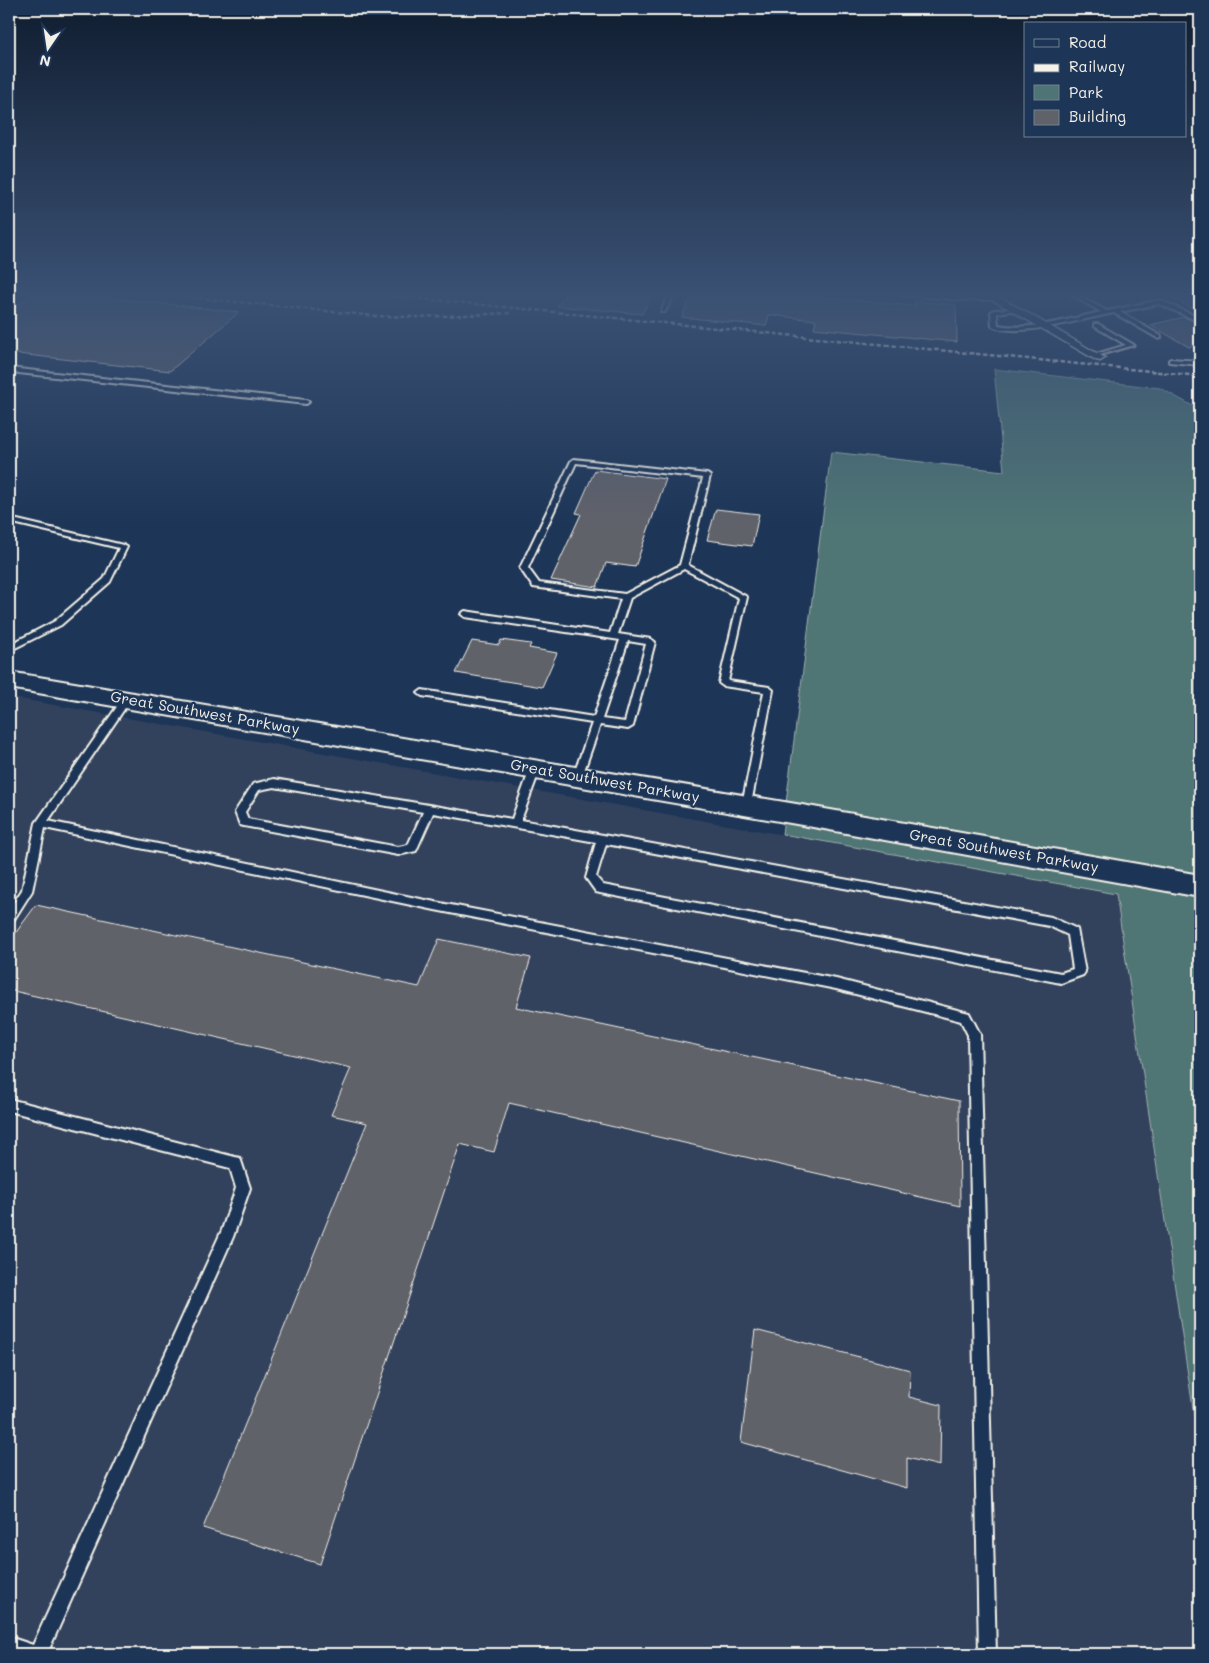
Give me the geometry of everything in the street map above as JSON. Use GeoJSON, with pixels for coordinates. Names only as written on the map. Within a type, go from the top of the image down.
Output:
{"type":"FeatureCollection","features":[{"type":"Feature","properties":{"kind":"street","name":"Great Southwest Parkway"},"geometry":{"type":"LineString","coordinates":[[10,681],[578,776],[1200,886]]}},
{"type":"Feature","properties":{"kind":"lane"},"geometry":{"type":"LineString","coordinates":[[15,371],[306,402]]}},
{"type":"Feature","properties":{"kind":"lane"},"geometry":{"type":"LineString","coordinates":[[574,461],[707,476],[684,566],[626,597],[536,585],[524,568],[574,461]]}},
{"type":"Feature","properties":{"kind":"lane"},"geometry":{"type":"LineString","coordinates":[[9,520],[123,547],[107,580],[58,623],[9,648]]}},
{"type":"Feature","properties":{"kind":"lane"},"geometry":{"type":"LineString","coordinates":[[684,566],[743,596],[724,683],[769,690],[747,806]]}},
{"type":"Feature","properties":{"kind":"lane"},"geometry":{"type":"LineString","coordinates":[[613,636],[626,597]]}},
{"type":"Feature","properties":{"kind":"lane"},"geometry":{"type":"LineString","coordinates":[[422,693],[628,726],[651,642],[465,614]]}},
{"type":"Feature","properties":{"kind":"lane"},"geometry":{"type":"LineString","coordinates":[[578,776],[624,638]]}},
{"type":"Feature","properties":{"kind":"lane"},"geometry":{"type":"LineString","coordinates":[[9,918],[27,891],[41,823],[126,700]]}},
{"type":"Feature","properties":{"kind":"lane"},"geometry":{"type":"LineString","coordinates":[[515,824],[535,769]]}},
{"type":"Feature","properties":{"kind":"lane"},"geometry":{"type":"LineString","coordinates":[[429,810],[412,848],[398,851],[244,822],[240,812],[256,787],[274,782],[515,824],[1051,922],[1073,932],[1079,972],[1061,978],[600,889],[591,878],[602,840]]}},
{"type":"Feature","properties":{"kind":"lane"},"geometry":{"type":"LineString","coordinates":[[41,823],[445,908],[836,984],[965,1017],[974,1034],[988,1654]]}},
{"type":"Feature","properties":{"kind":"lane"},"geometry":{"type":"LineString","coordinates":[[9,1105],[235,1163],[243,1188],[228,1232],[37,1654],[9,1645]]}},
{"type":"Feature","properties":{"kind":"shaded area"},"geometry":{"type":"Polygon","coordinates":[[[9,697],[1116,894],[1200,1455],[1200,1654],[9,1654],[9,697]]]}},
{"type":"Feature","properties":{"kind":"green space"},"geometry":{"type":"Polygon","coordinates":[[[994,371],[1160,388],[1200,410],[1200,1455],[1116,894],[782,834],[831,452],[1004,471],[994,371]]]}},
{"type":"Feature","properties":{"kind":"building"},"geometry":{"type":"Polygon","coordinates":[[[595,470],[666,479],[635,567],[606,563],[597,587],[551,580],[581,514],[576,513],[595,470]]]}},
{"type":"Feature","properties":{"kind":"building"},"geometry":{"type":"Polygon","coordinates":[[[716,509],[759,514],[752,546],[707,540],[716,509]]]}},
{"type":"Feature","properties":{"kind":"building"},"geometry":{"type":"Polygon","coordinates":[[[501,640],[531,644],[529,648],[557,653],[542,687],[456,673],[472,641],[499,645],[501,640]]]}},
{"type":"Feature","properties":{"kind":"building"},"geometry":{"type":"Polygon","coordinates":[[[36,905],[419,987],[439,939],[531,958],[516,1007],[959,1101],[960,1206],[509,1103],[494,1152],[460,1144],[320,1564],[203,1528],[367,1123],[331,1115],[351,1068],[9,990],[9,942],[36,905]]]}},
{"type":"Feature","properties":{"kind":"building"},"geometry":{"type":"Polygon","coordinates":[[[755,1330],[910,1370],[909,1397],[941,1405],[940,1466],[907,1458],[907,1488],[741,1442],[755,1330]]]}},
{"type":"Feature","properties":{"kind":"railway"},"geometry":{"type":"LineString","coordinates":[[1146,371],[1200,376]]}}]}
